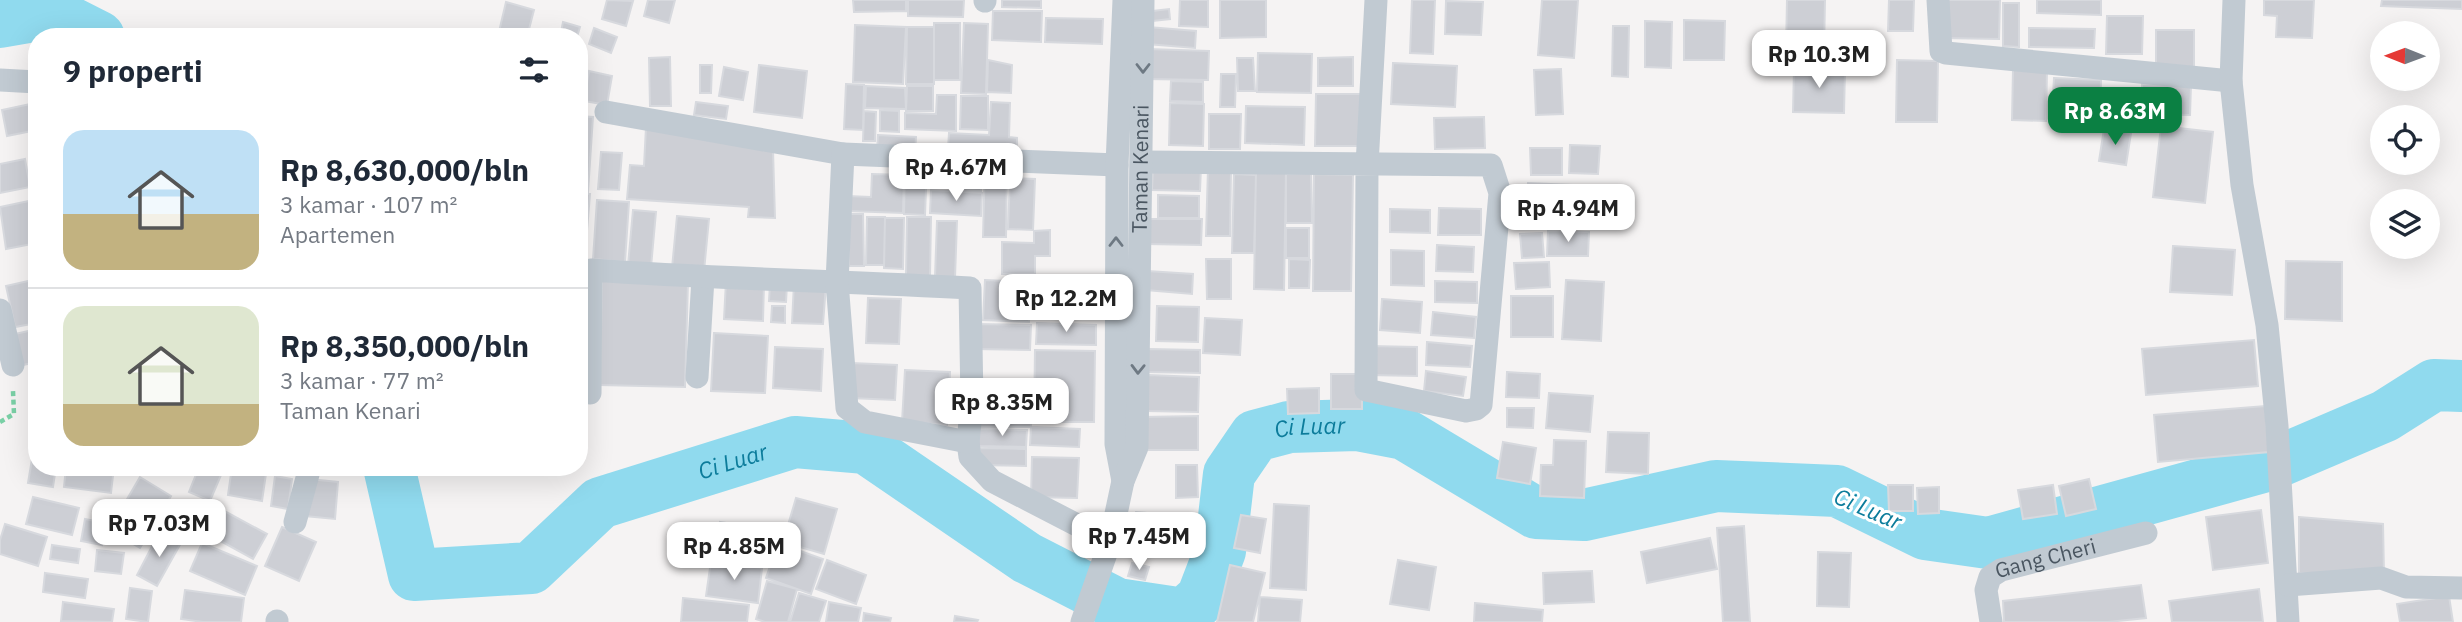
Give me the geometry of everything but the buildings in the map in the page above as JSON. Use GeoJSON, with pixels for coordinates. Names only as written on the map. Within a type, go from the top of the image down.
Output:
{"type":"FeatureCollection","features":[{"type":"Feature","properties":{"kind":"street"},"geometry":{"type":"LineString","coordinates":[[1123,481],[1116,444],[1117,165],[1124,0]]}},
{"type":"Feature","properties":{"kind":"street","name":"Taman Kenari"},"geometry":{"type":"LineString","coordinates":[[1083,621],[1110,542],[1123,481],[1137,447],[1143,0]]}},
{"type":"Feature","properties":{"kind":"street"},"geometry":{"type":"LineString","coordinates":[[1142,162],[1367,165],[1491,165],[1500,193],[1481,405],[1476,409],[1466,411],[1366,390],[1367,165],[1376,0]]}},
{"type":"Feature","properties":{"kind":"street"},"geometry":{"type":"LineString","coordinates":[[1938,0],[1939,43],[1941,51],[1946,53],[2231,81]]}},
{"type":"Feature","properties":{"kind":"street"},"geometry":{"type":"LineString","coordinates":[[2234,0],[2231,81],[2242,185],[2267,325],[2277,426],[2288,622]]}},
{"type":"Feature","properties":{"kind":"street"},"geometry":{"type":"LineString","coordinates":[[0,80],[28,82]]}},
{"type":"Feature","properties":{"kind":"street"},"geometry":{"type":"LineString","coordinates":[[606,112],[843,154],[1117,165]]}},
{"type":"Feature","properties":{"kind":"street"},"geometry":{"type":"LineString","coordinates":[[843,154],[837,281],[847,408],[865,422],[968,442]]}},
{"type":"Feature","properties":{"kind":"street"},"geometry":{"type":"LineString","coordinates":[[590,393],[591,270],[703,278],[970,288],[970,457],[992,481],[1110,542]]}},
{"type":"Feature","properties":{"kind":"street"},"geometry":{"type":"LineString","coordinates":[[697,377],[703,278]]}},
{"type":"Feature","properties":{"kind":"street"},"geometry":{"type":"LineString","coordinates":[[0,310],[13,365]]}},
{"type":"Feature","properties":{"kind":"street"},"geometry":{"type":"LineString","coordinates":[[295,522],[308,476]]}},
{"type":"Feature","properties":{"kind":"street","name":"Gang Cheri"},"geometry":{"type":"LineString","coordinates":[[1991,622],[1986,590],[1990,577],[2001,570],[2146,533]]}},
{"type":"Feature","properties":{"kind":"street"},"geometry":{"type":"LineString","coordinates":[[2288,585],[2381,578],[2406,587],[2462,588]]}},
{"type":"Feature","properties":{"kind":"path"},"geometry":{"type":"LineString","coordinates":[[0,422],[14,414],[13,365]]}},
{"type":"Feature","properties":{"kind":"waterway"},"geometry":{"type":"LineString","coordinates":[[52,13],[73,0]]}},
{"type":"Feature","properties":{"kind":"waterway","name":"Ci Luar"},"geometry":{"type":"LineString","coordinates":[[0,22],[52,13],[81,28]]}},
{"type":"Feature","properties":{"kind":"waterway","name":"Ci Luar"},"geometry":{"type":"LineString","coordinates":[[391,476],[414,575],[531,568],[600,503],[795,442],[866,448],[1027,558],[1117,604],[1184,614],[1202,598],[1220,551],[1229,474],[1255,436],[1289,427],[1357,425],[1404,434],[1536,513],[1584,515],[1716,486],[1837,491],[1925,534],[1988,543],[2270,465],[2385,416],[2434,385],[2462,386]]}}]}
